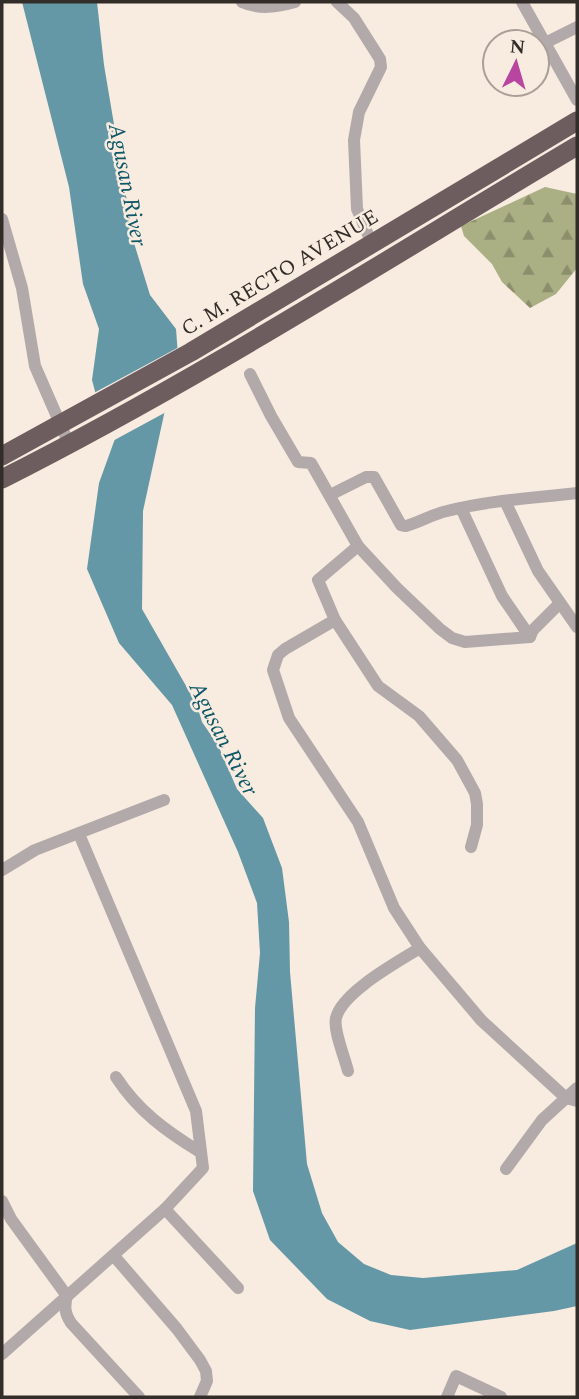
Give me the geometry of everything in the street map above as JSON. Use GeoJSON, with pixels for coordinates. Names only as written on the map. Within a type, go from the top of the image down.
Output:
{"type":"FeatureCollection","features":[{"type":"Feature","properties":{"kind":"highway","name":"C. M. RECTO AVENUE"},"geometry":{"type":"LineString","coordinates":[[2,456],[191,352],[577,121]]}},
{"type":"Feature","properties":{"kind":"highway","name":"C. M. RECTO AVENUE"},"geometry":{"type":"LineString","coordinates":[[2,479],[97,430],[202,370],[577,146]]}},
{"type":"Feature","properties":{"kind":"street"},"geometry":{"type":"LineString","coordinates":[[242,2],[267,8],[295,2]]}},
{"type":"Feature","properties":{"kind":"street"},"geometry":{"type":"LineString","coordinates":[[337,2],[354,18],[380,59],[381,67],[359,111],[354,140],[357,209],[372,244]]}},
{"type":"Feature","properties":{"kind":"street"},"geometry":{"type":"LineString","coordinates":[[522,2],[537,28]]}},
{"type":"Feature","properties":{"kind":"street"},"geometry":{"type":"LineString","coordinates":[[551,40],[577,27]]}},
{"type":"Feature","properties":{"kind":"street"},"geometry":{"type":"LineString","coordinates":[[551,54],[577,100]]}},
{"type":"Feature","properties":{"kind":"street"},"geometry":{"type":"LineString","coordinates":[[2,219],[22,288],[35,366],[69,444]]}},
{"type":"Feature","properties":{"kind":"street"},"geometry":{"type":"LineString","coordinates":[[250,373],[298,462],[311,463],[358,546],[397,588],[452,638],[464,642],[480,642],[530,637]]}},
{"type":"Feature","properties":{"kind":"street"},"geometry":{"type":"LineString","coordinates":[[330,495],[370,476],[377,479],[401,525],[407,526],[445,511],[505,501],[577,494]]}},
{"type":"Feature","properties":{"kind":"street"},"geometry":{"type":"LineString","coordinates":[[505,501],[548,589],[577,627]]}},
{"type":"Feature","properties":{"kind":"street"},"geometry":{"type":"LineString","coordinates":[[461,508],[502,596],[530,637]]}},
{"type":"Feature","properties":{"kind":"street"},"geometry":{"type":"LineString","coordinates":[[358,546],[318,580],[335,620],[378,686],[418,716],[457,760],[475,793],[477,804],[477,825],[471,847]]}},
{"type":"Feature","properties":{"kind":"street"},"geometry":{"type":"LineString","coordinates":[[530,637],[533,630],[560,603]]}},
{"type":"Feature","properties":{"kind":"street"},"geometry":{"type":"LineString","coordinates":[[335,620],[278,655],[273,670],[289,718],[358,822],[394,908],[420,948],[481,1020],[572,1100]]}},
{"type":"Feature","properties":{"kind":"street"},"geometry":{"type":"LineString","coordinates":[[2,870],[35,850],[164,800]]}},
{"type":"Feature","properties":{"kind":"street"},"geometry":{"type":"LineString","coordinates":[[2,1354],[165,1209],[203,1168],[196,1111],[79,834]]}},
{"type":"Feature","properties":{"kind":"street"},"geometry":{"type":"LineString","coordinates":[[348,1071],[335,1029],[337,1014],[365,983],[420,948]]}},
{"type":"Feature","properties":{"kind":"street"},"geometry":{"type":"LineString","coordinates":[[116,1077],[141,1110],[200,1152]]}},
{"type":"Feature","properties":{"kind":"street"},"geometry":{"type":"LineString","coordinates":[[506,1169],[534,1129],[572,1100],[577,1088]]}},
{"type":"Feature","properties":{"kind":"street"},"geometry":{"type":"LineString","coordinates":[[2,1201],[6,1221],[67,1297]]}},
{"type":"Feature","properties":{"kind":"street"},"geometry":{"type":"LineString","coordinates":[[165,1209],[238,1288]]}},
{"type":"Feature","properties":{"kind":"street"},"geometry":{"type":"LineString","coordinates":[[114,1256],[200,1360],[206,1371],[207,1381],[200,1397]]}},
{"type":"Feature","properties":{"kind":"street"},"geometry":{"type":"LineString","coordinates":[[67,1297],[64,1305],[71,1323],[139,1397]]}},
{"type":"Feature","properties":{"kind":"street"},"geometry":{"type":"LineString","coordinates":[[447,1397],[456,1377],[501,1397]]}},
{"type":"Feature","properties":{"kind":"green space"},"geometry":{"type":"Polygon","coordinates":[[[545,187],[577,194],[577,268],[556,294],[530,308],[502,282],[492,264],[464,236],[461,226],[545,187]]]}},
{"type":"Feature","properties":{"kind":"water"},"geometry":{"type":"Polygon","coordinates":[[[22,2],[97,2],[104,65],[134,243],[150,295],[176,329],[179,368],[165,410],[143,511],[142,609],[197,705],[202,722],[218,745],[237,789],[263,818],[282,868],[289,922],[290,972],[307,1164],[322,1213],[338,1242],[364,1264],[391,1275],[423,1278],[517,1270],[577,1243],[577,1306],[410,1330],[370,1321],[327,1299],[270,1240],[253,1191],[255,1008],[260,953],[257,903],[238,852],[172,705],[119,643],[87,569],[99,483],[116,436],[100,410],[92,380],[99,329],[83,284],[69,187],[22,2]]]}},
{"type":"Feature","properties":{"kind":"pier"},"geometry":{"type":"Polygon","coordinates":[[[181,346],[182,369],[168,411],[109,443],[112,436],[97,412],[92,394],[181,346]]]}},
{"type":"Feature","properties":{"kind":"water label","name":"Agusan River"},"geometry":{"type":"Point","coordinates":[127,185]}},
{"type":"Feature","properties":{"kind":"water label","name":"Agusan River"},"geometry":{"type":"Point","coordinates":[223,739]}}]}
